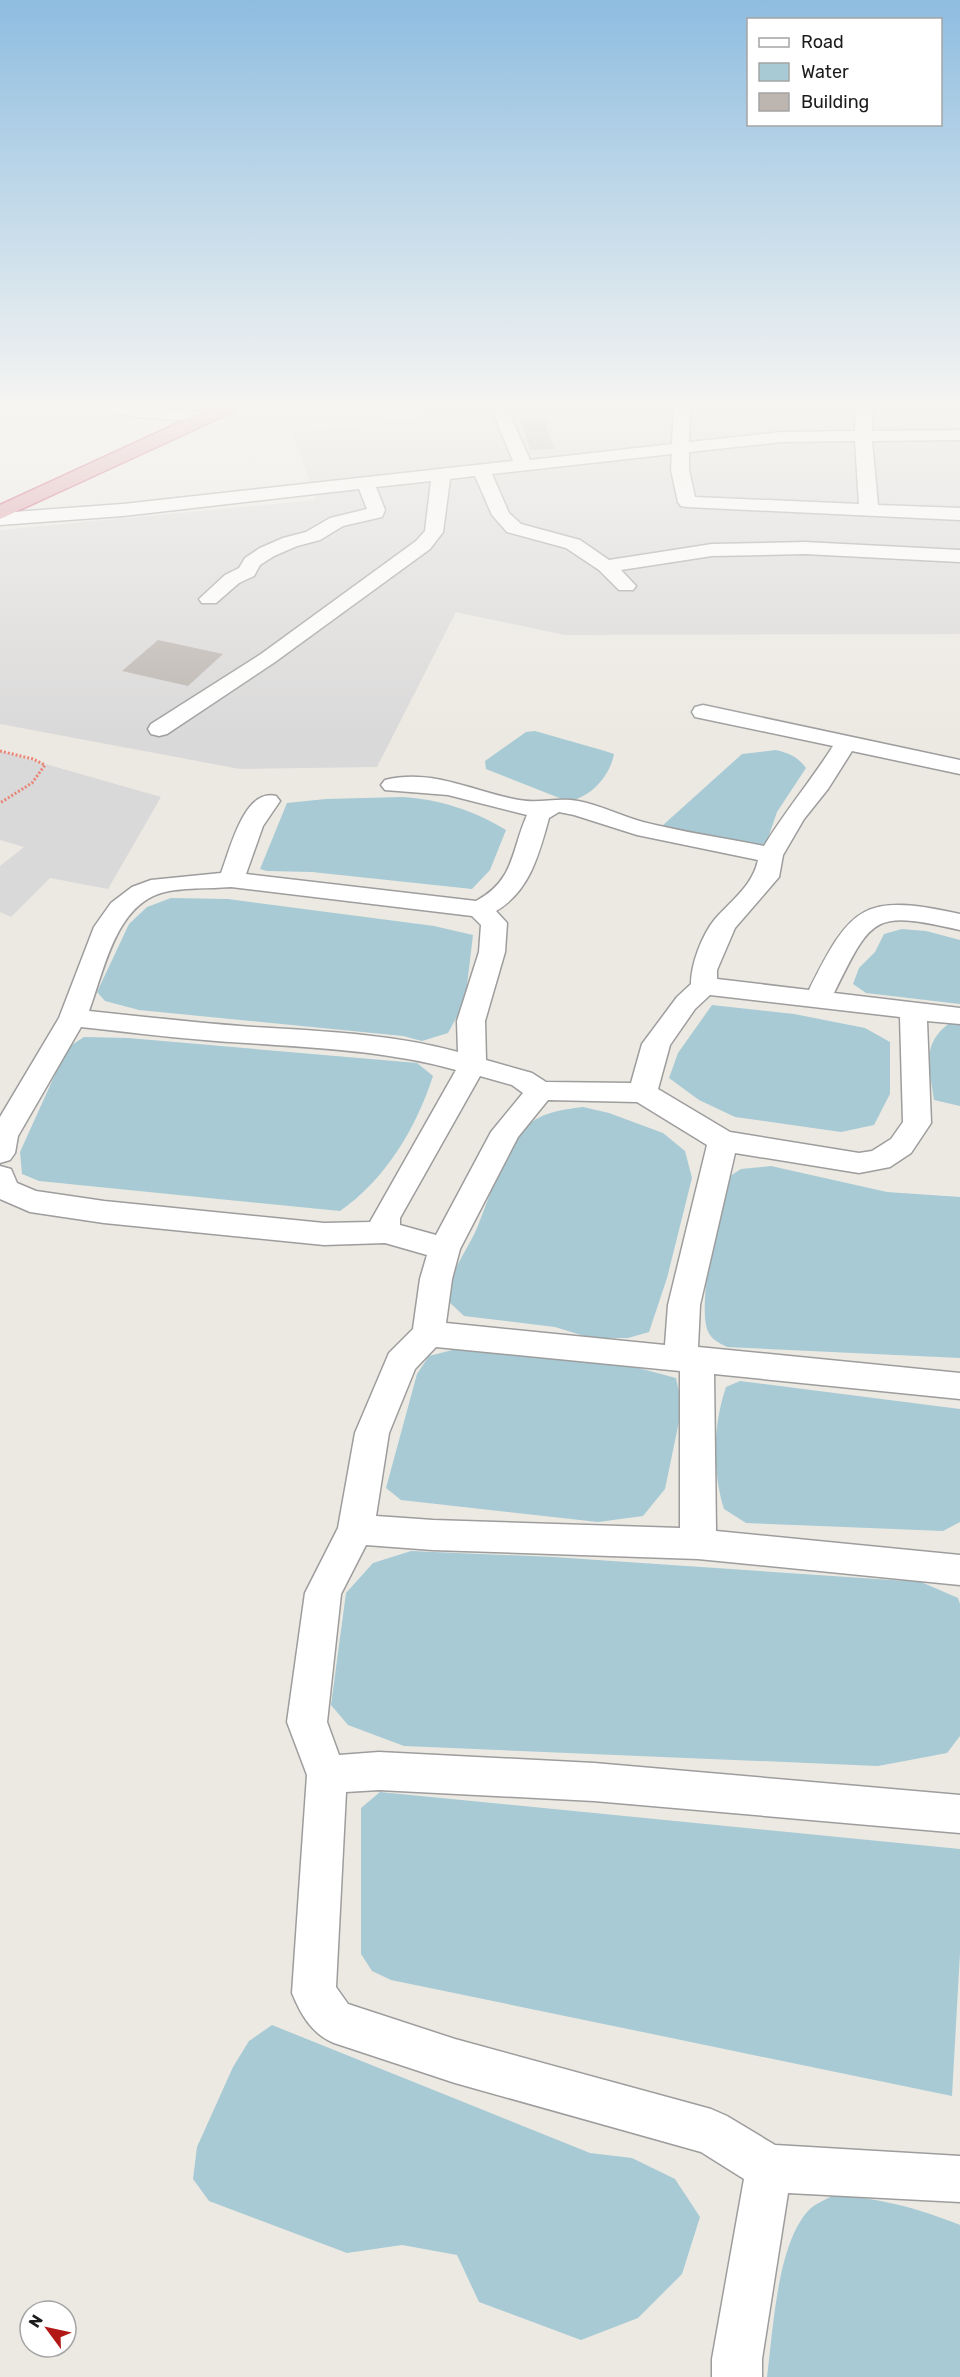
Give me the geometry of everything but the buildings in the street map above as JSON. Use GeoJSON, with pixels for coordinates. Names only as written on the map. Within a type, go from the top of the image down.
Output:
{"type":"FeatureCollection","features":[{"type":"Feature","properties":{"kind":"street"},"geometry":{"type":"LineString","coordinates":[[0,519],[28,517]]}},
{"type":"Feature","properties":{"kind":"street"},"geometry":{"type":"LineString","coordinates":[[209,599],[232,579],[247,572],[252,562],[267,552],[290,542],[313,536],[325,526],[358,517]]}},
{"type":"Feature","properties":{"kind":"street"},"geometry":{"type":"LineString","coordinates":[[159,729],[217,694],[423,545],[434,532],[436,517]]}},
{"type":"Feature","properties":{"kind":"street"},"geometry":{"type":"LineString","coordinates":[[503,517],[514,528],[573,544],[606,566],[626,586]]}},
{"type":"Feature","properties":{"kind":"street"},"geometry":{"type":"LineString","coordinates":[[606,566],[712,549],[805,548],[960,555]]}},
{"type":"Feature","properties":{"kind":"street"},"geometry":{"type":"LineString","coordinates":[[703,712],[960,767]]}},
{"type":"Feature","properties":{"kind":"street"},"geometry":{"type":"LineString","coordinates":[[643,1093],[656,1044],[686,1002],[704,986],[704,970],[723,926],[767,877],[771,855],[794,816],[820,784],[846,742]]}},
{"type":"Feature","properties":{"kind":"street"},"geometry":{"type":"LineString","coordinates":[[393,785],[420,784],[450,788],[517,807],[544,810]]}},
{"type":"Feature","properties":{"kind":"street"},"geometry":{"type":"LineString","coordinates":[[231,880],[255,817],[260,807],[268,801]]}},
{"type":"Feature","properties":{"kind":"street"},"geometry":{"type":"LineString","coordinates":[[0,1153],[3,1136],[74,1018],[107,927],[120,908],[141,892],[160,885],[231,880],[480,909],[500,898],[512,885],[525,860],[538,817],[544,810],[556,805],[578,808],[637,828],[771,855]]}},
{"type":"Feature","properties":{"kind":"street"},"geometry":{"type":"LineString","coordinates":[[385,1232],[385,1218],[472,1066],[471,1020],[492,952],[494,923],[480,909]]}},
{"type":"Feature","properties":{"kind":"street"},"geometry":{"type":"LineString","coordinates":[[817,1000],[845,946],[864,921],[884,914],[906,913],[960,922]]}},
{"type":"Feature","properties":{"kind":"street"},"geometry":{"type":"LineString","coordinates":[[704,986],[960,1017]]}},
{"type":"Feature","properties":{"kind":"street"},"geometry":{"type":"LineString","coordinates":[[74,1018],[221,1033],[334,1041],[429,1053],[522,1079],[540,1091],[643,1093],[723,1141],[859,1163],[880,1160],[901,1146],[917,1124],[913,1011]]}},
{"type":"Feature","properties":{"kind":"street"},"geometry":{"type":"LineString","coordinates":[[540,1091],[506,1132],[444,1249],[436,1279],[429,1334],[401,1362],[372,1433],[356,1529],[323,1593],[307,1722],[327,1775],[314,1993],[334,2021],[455,2061],[711,2132],[769,2168],[960,2179]]}},
{"type":"Feature","properties":{"kind":"street"},"geometry":{"type":"LineString","coordinates":[[698,1544],[689,1359],[684,1305],[723,1141]]}},
{"type":"Feature","properties":{"kind":"street"},"geometry":{"type":"LineString","coordinates":[[0,1176],[5,1189],[30,1201],[104,1212],[324,1233],[385,1232],[444,1249]]}},
{"type":"Feature","properties":{"kind":"street"},"geometry":{"type":"LineString","coordinates":[[429,1334],[960,1386]]}},
{"type":"Feature","properties":{"kind":"street"},"geometry":{"type":"LineString","coordinates":[[356,1529],[433,1535],[698,1544],[960,1570]]}},
{"type":"Feature","properties":{"kind":"street"},"geometry":{"type":"LineString","coordinates":[[327,1775],[379,1771],[583,1781],[960,1814]]}},
{"type":"Feature","properties":{"kind":"street"},"geometry":{"type":"LineString","coordinates":[[736,2377],[737,2359],[769,2168]]}},
{"type":"Feature","properties":{"kind":"path"},"geometry":{"type":"LineString","coordinates":[[0,751],[33,759],[45,765],[42,773],[34,782],[0,803]]}},
{"type":"Feature","properties":{"kind":"shaded area"},"geometry":{"type":"Polygon","coordinates":[[[138,517],[960,517],[960,634],[565,635],[456,612],[377,767],[240,769],[0,724],[0,530],[138,517]]]}},
{"type":"Feature","properties":{"kind":"shaded area"},"geometry":{"type":"Polygon","coordinates":[[[0,751],[161,797],[108,889],[50,878],[11,917],[0,912],[0,866],[24,847],[0,840],[0,751]]]}},
{"type":"Feature","properties":{"kind":"water"},"geometry":{"type":"Polygon","coordinates":[[[535,731],[614,754],[612,762],[598,785],[583,796],[567,801],[486,769],[485,761],[526,732],[535,731]]]}},
{"type":"Feature","properties":{"kind":"water"},"geometry":{"type":"Polygon","coordinates":[[[776,750],[793,756],[806,768],[777,812],[767,841],[760,846],[667,830],[662,826],[742,754],[776,750]]]}},
{"type":"Feature","properties":{"kind":"water"},"geometry":{"type":"Polygon","coordinates":[[[402,797],[430,800],[456,807],[506,830],[490,870],[472,889],[312,872],[260,869],[287,803],[326,799],[402,797]]]}},
{"type":"Feature","properties":{"kind":"water"},"geometry":{"type":"Polygon","coordinates":[[[171,898],[228,899],[434,926],[473,935],[465,1002],[448,1033],[422,1041],[403,1036],[139,1010],[105,1001],[97,992],[129,924],[147,907],[171,898]]]}},
{"type":"Feature","properties":{"kind":"water"},"geometry":{"type":"Polygon","coordinates":[[[902,929],[926,931],[960,940],[960,1004],[866,993],[853,984],[859,968],[875,952],[884,934],[902,929]]]}},
{"type":"Feature","properties":{"kind":"water"},"geometry":{"type":"Polygon","coordinates":[[[712,1005],[794,1014],[865,1028],[890,1042],[890,1094],[874,1125],[841,1132],[735,1117],[699,1100],[669,1078],[678,1053],[712,1005]]]}},
{"type":"Feature","properties":{"kind":"water"},"geometry":{"type":"Polygon","coordinates":[[[950,1023],[960,1024],[960,1106],[934,1100],[929,1068],[934,1040],[950,1023]]]}},
{"type":"Feature","properties":{"kind":"water"},"geometry":{"type":"Polygon","coordinates":[[[84,1037],[128,1038],[417,1063],[433,1076],[418,1115],[397,1151],[372,1184],[340,1211],[39,1181],[22,1174],[20,1152],[67,1048],[84,1037]]]}},
{"type":"Feature","properties":{"kind":"water"},"geometry":{"type":"Polygon","coordinates":[[[583,1107],[609,1113],[663,1133],[685,1151],[692,1178],[667,1278],[649,1332],[628,1338],[591,1338],[555,1327],[464,1316],[447,1300],[448,1290],[510,1149],[530,1123],[544,1115],[583,1107]]]}},
{"type":"Feature","properties":{"kind":"water"},"geometry":{"type":"Polygon","coordinates":[[[771,1166],[887,1192],[960,1197],[960,1358],[727,1347],[713,1338],[707,1329],[705,1299],[710,1256],[724,1180],[741,1169],[771,1166]]]}},
{"type":"Feature","properties":{"kind":"water"},"geometry":{"type":"Polygon","coordinates":[[[460,1348],[631,1366],[676,1378],[682,1407],[665,1489],[643,1516],[598,1522],[401,1500],[386,1488],[417,1374],[429,1356],[460,1348]]]}},
{"type":"Feature","properties":{"kind":"water"},"geometry":{"type":"Polygon","coordinates":[[[740,1381],[960,1409],[960,1522],[943,1531],[746,1523],[724,1509],[717,1479],[716,1432],[726,1387],[740,1381]]]}},
{"type":"Feature","properties":{"kind":"water"},"geometry":{"type":"Polygon","coordinates":[[[411,1551],[553,1557],[921,1582],[958,1598],[960,1604],[960,1736],[947,1753],[878,1766],[404,1746],[348,1725],[331,1705],[346,1593],[373,1563],[411,1551]]]}},
{"type":"Feature","properties":{"kind":"water"},"geometry":{"type":"Polygon","coordinates":[[[380,1792],[960,1849],[960,1953],[952,2096],[391,1980],[372,1971],[361,1954],[361,1808],[380,1792]]]}},
{"type":"Feature","properties":{"kind":"water"},"geometry":{"type":"Polygon","coordinates":[[[272,2025],[590,2153],[632,2158],[675,2179],[700,2217],[682,2274],[638,2318],[581,2340],[479,2302],[457,2255],[402,2245],[347,2253],[209,2201],[193,2179],[197,2147],[233,2067],[249,2041],[272,2025]]]}},
{"type":"Feature","properties":{"kind":"water"},"geometry":{"type":"Polygon","coordinates":[[[832,2196],[864,2198],[897,2204],[960,2225],[960,2377],[767,2377],[774,2313],[789,2245],[808,2211],[832,2196]]]}}]}
